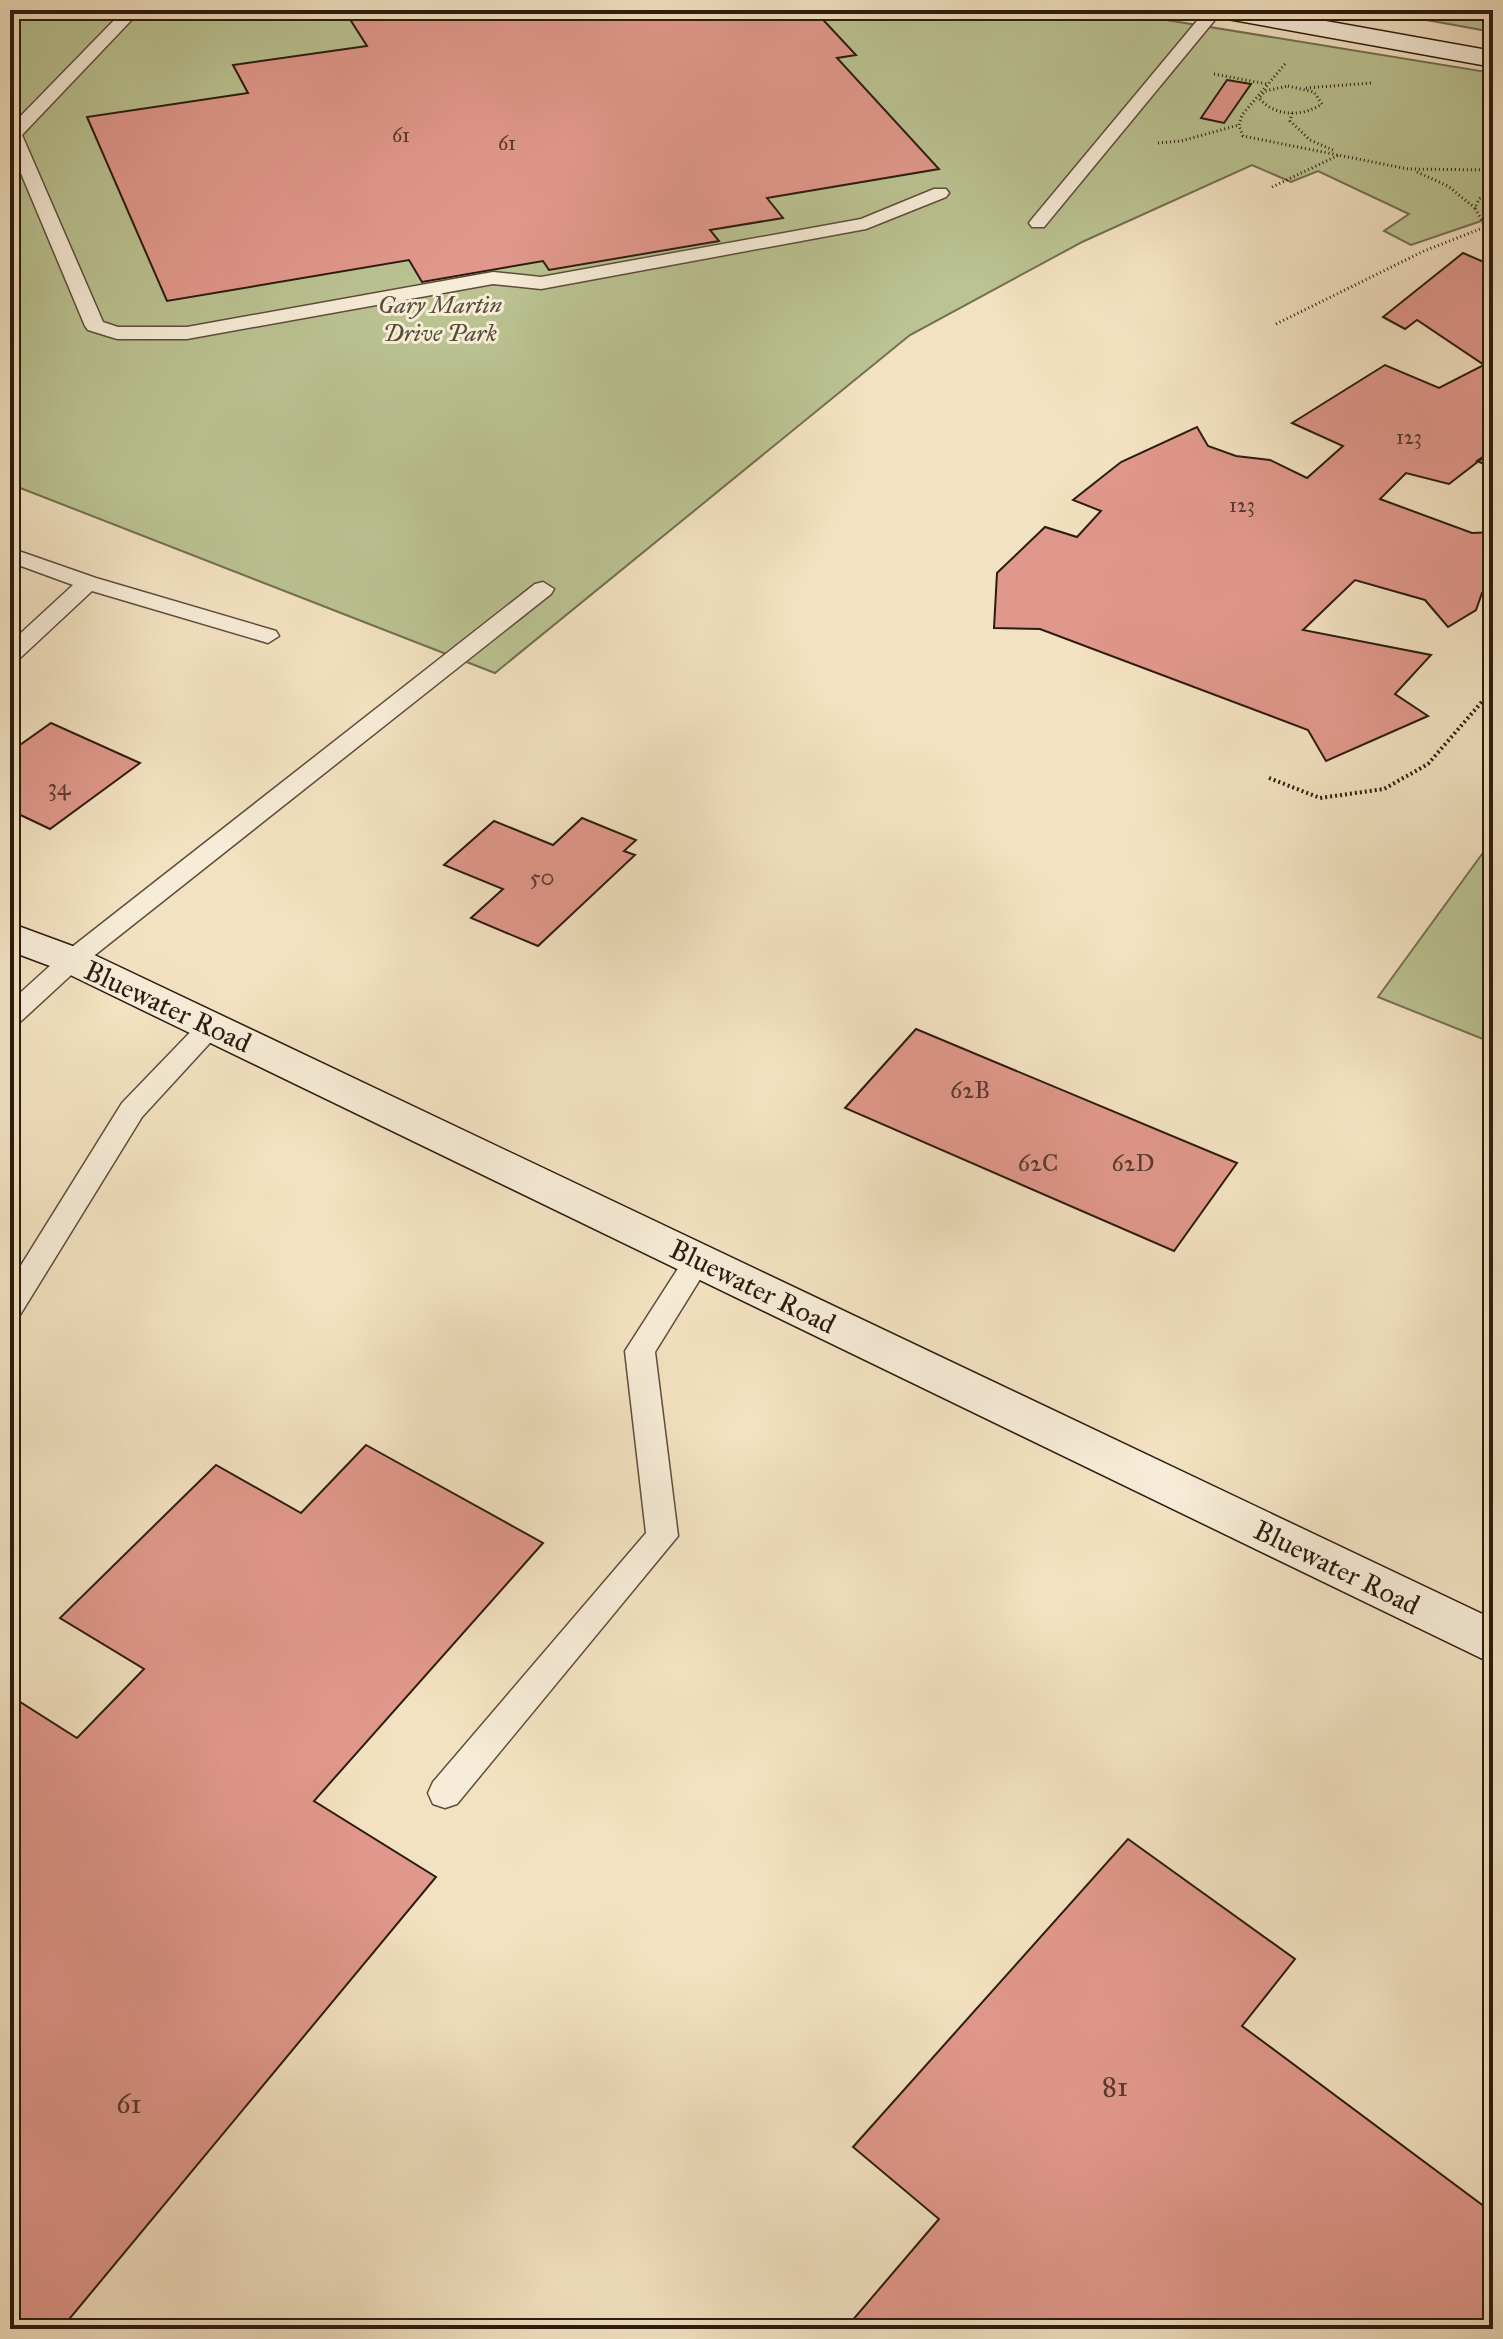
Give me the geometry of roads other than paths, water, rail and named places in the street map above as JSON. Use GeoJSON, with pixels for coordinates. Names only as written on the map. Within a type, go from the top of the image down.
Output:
{"type":"FeatureCollection","features":[{"type":"Feature","properties":{"kind":"street"},"geometry":{"type":"LineString","coordinates":[[1222,10],[1493,59]]}},
{"type":"Feature","properties":{"kind":"street","name":"Bluewater Road"},"geometry":{"type":"LineString","coordinates":[[10,936],[72,960],[211,1026],[1493,1643]]}},
{"type":"Feature","properties":{"kind":"lane"},"geometry":{"type":"LineString","coordinates":[[133,10],[13,134],[95,326],[117,333],[187,333],[493,278],[541,283],[866,224],[940,193]]}},
{"type":"Feature","properties":{"kind":"lane"},"geometry":{"type":"LineString","coordinates":[[1038,223],[1215,10]]}},
{"type":"Feature","properties":{"kind":"lane"},"geometry":{"type":"LineString","coordinates":[[10,555],[88,583],[268,636]]}},
{"type":"Feature","properties":{"kind":"lane"},"geometry":{"type":"LineString","coordinates":[[10,655],[88,583]]}},
{"type":"Feature","properties":{"kind":"lane"},"geometry":{"type":"LineString","coordinates":[[10,1017],[72,960],[543,589]]}},
{"type":"Feature","properties":{"kind":"lane"},"geometry":{"type":"LineString","coordinates":[[10,1307],[132,1110],[211,1026]]}},
{"type":"Feature","properties":{"kind":"lane"},"geometry":{"type":"LineString","coordinates":[[445,1793],[662,1536],[640,1351],[698,1260]]}},
{"type":"Feature","properties":{"kind":"park label","name":"Gary Martin Drive Park"},"geometry":{"type":"Point","coordinates":[440,319]}}]}
